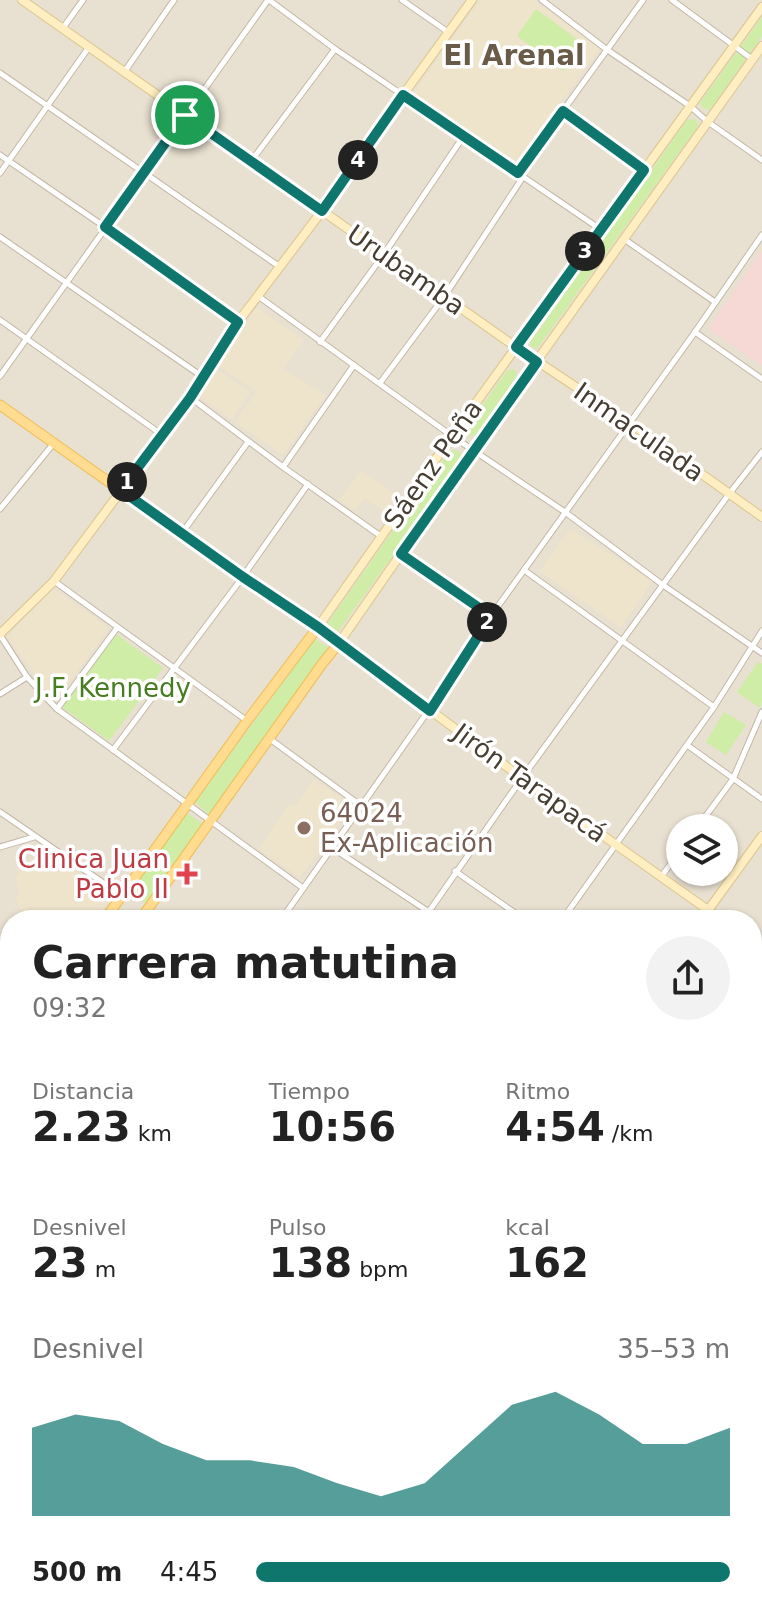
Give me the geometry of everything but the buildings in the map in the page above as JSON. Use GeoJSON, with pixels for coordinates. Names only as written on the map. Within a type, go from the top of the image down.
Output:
{"type":"FeatureCollection","features":[{"type":"Feature","properties":{"kind":"main road"},"geometry":{"type":"LineString","coordinates":[[0,405],[339,643]]}},
{"type":"Feature","properties":{"kind":"main road","name":"Sáenz Peña"},"geometry":{"type":"LineString","coordinates":[[114,910],[247,721],[318,627]]}},
{"type":"Feature","properties":{"kind":"main road","name":"Sáenz Peña"},"geometry":{"type":"LineString","coordinates":[[147,910],[339,643]]}},
{"type":"Feature","properties":{"kind":"street","name":"Urubamba"},"geometry":{"type":"LineString","coordinates":[[22,0],[516,347]]}},
{"type":"Feature","properties":{"kind":"street"},"geometry":{"type":"LineString","coordinates":[[62,28],[83,0]]}},
{"type":"Feature","properties":{"kind":"street"},"geometry":{"type":"LineString","coordinates":[[124,72],[174,0]]}},
{"type":"Feature","properties":{"kind":"street"},"geometry":{"type":"LineString","coordinates":[[0,376],[268,0],[601,230]]}},
{"type":"Feature","properties":{"kind":"street"},"geometry":{"type":"LineString","coordinates":[[402,0],[448,32]]}},
{"type":"Feature","properties":{"kind":"street"},"geometry":{"type":"LineString","coordinates":[[303,888],[57,709],[27,677],[0,635],[54,581],[190,398],[238,322],[322,211],[472,0]]}},
{"type":"Feature","properties":{"kind":"street"},"geometry":{"type":"LineString","coordinates":[[542,0],[762,160]]}},
{"type":"Feature","properties":{"kind":"street"},"geometry":{"type":"LineString","coordinates":[[380,383],[444,297],[563,111],[643,0]]}},
{"type":"Feature","properties":{"kind":"street"},"geometry":{"type":"LineString","coordinates":[[672,0],[752,59]]}},
{"type":"Feature","properties":{"kind":"street","name":"Sáenz Peña"},"geometry":{"type":"LineString","coordinates":[[318,627],[762,7]]}},
{"type":"Feature","properties":{"kind":"street","name":"Sáenz Peña"},"geometry":{"type":"LineString","coordinates":[[339,643],[762,46]]}},
{"type":"Feature","properties":{"kind":"street"},"geometry":{"type":"LineString","coordinates":[[0,173],[89,47]]}},
{"type":"Feature","properties":{"kind":"street"},"geometry":{"type":"LineString","coordinates":[[251,161],[335,49]]}},
{"type":"Feature","properties":{"kind":"street"},"geometry":{"type":"LineString","coordinates":[[0,73],[280,267]]}},
{"type":"Feature","properties":{"kind":"street"},"geometry":{"type":"LineString","coordinates":[[563,111],[644,170]]}},
{"type":"Feature","properties":{"kind":"street"},"geometry":{"type":"LineString","coordinates":[[320,342],[463,137]]}},
{"type":"Feature","properties":{"kind":"street"},"geometry":{"type":"LineString","coordinates":[[0,155],[238,322]]}},
{"type":"Feature","properties":{"kind":"street"},"geometry":{"type":"LineString","coordinates":[[288,910],[430,711],[491,616],[762,235]]}},
{"type":"Feature","properties":{"kind":"street"},"geometry":{"type":"LineString","coordinates":[[0,237],[203,377]]}},
{"type":"Feature","properties":{"kind":"street"},"geometry":{"type":"LineString","coordinates":[[624,239],[715,302]]}},
{"type":"Feature","properties":{"kind":"street"},"geometry":{"type":"LineString","coordinates":[[258,295],[452,436],[565,512],[762,653]]}},
{"type":"Feature","properties":{"kind":"street"},"geometry":{"type":"LineString","coordinates":[[0,320],[161,434]]}},
{"type":"Feature","properties":{"kind":"street"},"geometry":{"type":"LineString","coordinates":[[695,332],[762,379]]}},
{"type":"Feature","properties":{"kind":"street","name":"Inmaculada"},"geometry":{"type":"LineString","coordinates":[[516,347],[762,517]]}},
{"type":"Feature","properties":{"kind":"street"},"geometry":{"type":"LineString","coordinates":[[283,467],[354,365]]}},
{"type":"Feature","properties":{"kind":"street"},"geometry":{"type":"LineString","coordinates":[[190,398],[382,537]]}},
{"type":"Feature","properties":{"kind":"street"},"geometry":{"type":"LineString","coordinates":[[182,533],[248,442]]}},
{"type":"Feature","properties":{"kind":"street"},"geometry":{"type":"LineString","coordinates":[[0,509],[54,443]]}},
{"type":"Feature","properties":{"kind":"street"},"geometry":{"type":"LineString","coordinates":[[430,910],[522,778],[762,452]]}},
{"type":"Feature","properties":{"kind":"street"},"geometry":{"type":"LineString","coordinates":[[113,750],[243,577],[308,484]]}},
{"type":"Feature","properties":{"kind":"street"},"geometry":{"type":"LineString","coordinates":[[401,554],[491,616]]}},
{"type":"Feature","properties":{"kind":"street"},"geometry":{"type":"LineString","coordinates":[[524,570],[714,707]]}},
{"type":"Feature","properties":{"kind":"street"},"geometry":{"type":"LineString","coordinates":[[54,581],[247,721]]}},
{"type":"Feature","properties":{"kind":"street"},"geometry":{"type":"LineString","coordinates":[[57,709],[117,628]]}},
{"type":"Feature","properties":{"kind":"street"},"geometry":{"type":"LineString","coordinates":[[569,910],[714,707],[762,631]]}},
{"type":"Feature","properties":{"kind":"street","name":"Jirón Tarapacá"},"geometry":{"type":"LineString","coordinates":[[339,643],[708,910]]}},
{"type":"Feature","properties":{"kind":"street"},"geometry":{"type":"LineString","coordinates":[[0,694],[27,677]]}},
{"type":"Feature","properties":{"kind":"street"},"geometry":{"type":"LineString","coordinates":[[707,814],[733,779],[762,712]]}},
{"type":"Feature","properties":{"kind":"street"},"geometry":{"type":"LineString","coordinates":[[270,739],[360,805]]}},
{"type":"Feature","properties":{"kind":"street"},"geometry":{"type":"LineString","coordinates":[[687,745],[762,799]]}},
{"type":"Feature","properties":{"kind":"street"},"geometry":{"type":"LineString","coordinates":[[0,812],[122,896]]}},
{"type":"Feature","properties":{"kind":"street"},"geometry":{"type":"LineString","coordinates":[[708,910],[762,836]]}},
{"type":"Feature","properties":{"kind":"street"},"geometry":{"type":"LineString","coordinates":[[0,847],[35,837]]}},
{"type":"Feature","properties":{"kind":"street"},"geometry":{"type":"LineString","coordinates":[[331,847],[426,910]]}},
{"type":"Feature","properties":{"kind":"street"},"geometry":{"type":"LineString","coordinates":[[661,877],[666,870]]}},
{"type":"Feature","properties":{"kind":"street"},"geometry":{"type":"LineString","coordinates":[[455,871],[511,910]]}},
{"type":"Feature","properties":{"kind":"shaded area"},"geometry":{"type":"Polygon","coordinates":[[[0,0],[762,0],[762,910],[0,910],[0,0]]]}},
{"type":"Feature","properties":{"kind":"shaded area","name":"El Arenal"},"geometry":{"type":"Polygon","coordinates":[[[480,0],[534,0],[601,48],[515,164],[413,93],[480,0]]]}},
{"type":"Feature","properties":{"kind":"shaded area"},"geometry":{"type":"Polygon","coordinates":[[[762,250],[762,366],[710,330],[710,326],[762,250]]]}},
{"type":"Feature","properties":{"kind":"shaded area"},"geometry":{"type":"Polygon","coordinates":[[[257,307],[304,340],[283,369],[326,395],[283,455],[235,422],[256,392],[216,364],[257,307]]]}},
{"type":"Feature","properties":{"kind":"shaded area"},"geometry":{"type":"Polygon","coordinates":[[[214,367],[251,392],[232,420],[195,394],[214,367]]]}},
{"type":"Feature","properties":{"kind":"shaded area"},"geometry":{"type":"Polygon","coordinates":[[[361,470],[398,496],[385,513],[365,498],[355,511],[339,500],[361,470]]]}},
{"type":"Feature","properties":{"kind":"shaded area"},"geometry":{"type":"Polygon","coordinates":[[[570,529],[653,581],[621,628],[539,571],[570,529]]]}},
{"type":"Feature","properties":{"kind":"shaded area"},"geometry":{"type":"Polygon","coordinates":[[[53,588],[110,628],[55,702],[7,637],[53,588]]]}},
{"type":"Feature","properties":{"kind":"shaded area","name":"64024 Ex-Aplicación"},"geometry":{"type":"Polygon","coordinates":[[[314,779],[353,805],[300,878],[258,849],[288,804],[294,807],[314,779]]]}},
{"type":"Feature","properties":{"kind":"shaded area"},"geometry":{"type":"Polygon","coordinates":[[[44,850],[113,897],[101,910],[20,910],[16,876],[44,850]]]}},
{"type":"Feature","properties":{"kind":"green space"},"geometry":{"type":"Polygon","coordinates":[[[536,9],[582,43],[563,71],[517,36],[536,9]]]}},
{"type":"Feature","properties":{"kind":"green space"},"geometry":{"type":"Polygon","coordinates":[[[762,17],[762,36],[710,109],[703,109],[700,103],[762,17]]]}},
{"type":"Feature","properties":{"kind":"green space"},"geometry":{"type":"Polygon","coordinates":[[[696,119],[698,126],[534,349],[531,341],[687,120],[696,119]]]}},
{"type":"Feature","properties":{"kind":"green space"},"geometry":{"type":"Polygon","coordinates":[[[513,369],[516,377],[478,435],[468,436],[466,428],[508,370],[513,369]]]}},
{"type":"Feature","properties":{"kind":"green space"},"geometry":{"type":"Polygon","coordinates":[[[449,451],[460,452],[463,458],[334,637],[323,630],[449,451]]]}},
{"type":"Feature","properties":{"kind":"green space","name":"J.F. Kennedy"},"geometry":{"type":"Polygon","coordinates":[[[116,634],[163,668],[109,741],[62,707],[116,634]]]}},
{"type":"Feature","properties":{"kind":"green space"},"geometry":{"type":"Polygon","coordinates":[[[315,639],[328,647],[210,816],[195,802],[315,639]]]}},
{"type":"Feature","properties":{"kind":"green space"},"geometry":{"type":"Polygon","coordinates":[[[758,662],[762,664],[760,708],[737,692],[758,662]]]}},
{"type":"Feature","properties":{"kind":"green space"},"geometry":{"type":"Polygon","coordinates":[[[724,712],[746,725],[726,755],[706,742],[724,712]]]}},
{"type":"Feature","properties":{"kind":"green space"},"geometry":{"type":"Polygon","coordinates":[[[187,813],[203,824],[146,903],[129,893],[187,813]]]}},
{"type":"Feature","properties":{"kind":"place","name":"64024 Ex-Aplicación"},"geometry":{"type":"Point","coordinates":[304,828]}},
{"type":"Feature","properties":{"kind":"place","name":"Clinica Juan Pablo II"},"geometry":{"type":"Point","coordinates":[187,874]}},
{"type":"Feature","properties":{"kind":"district","name":"El Arenal"},"geometry":{"type":"Point","coordinates":[514,55]}},
{"type":"Feature","properties":{"kind":"route"},"geometry":{"type":"LineString","coordinates":[[403,95],[518,173],[563,111],[644,170],[516,347],[537,362],[401,554],[491,616],[430,711],[318,627],[121,490],[190,398],[238,322],[105,227],[185,115],[322,211],[403,95]]}}]}
